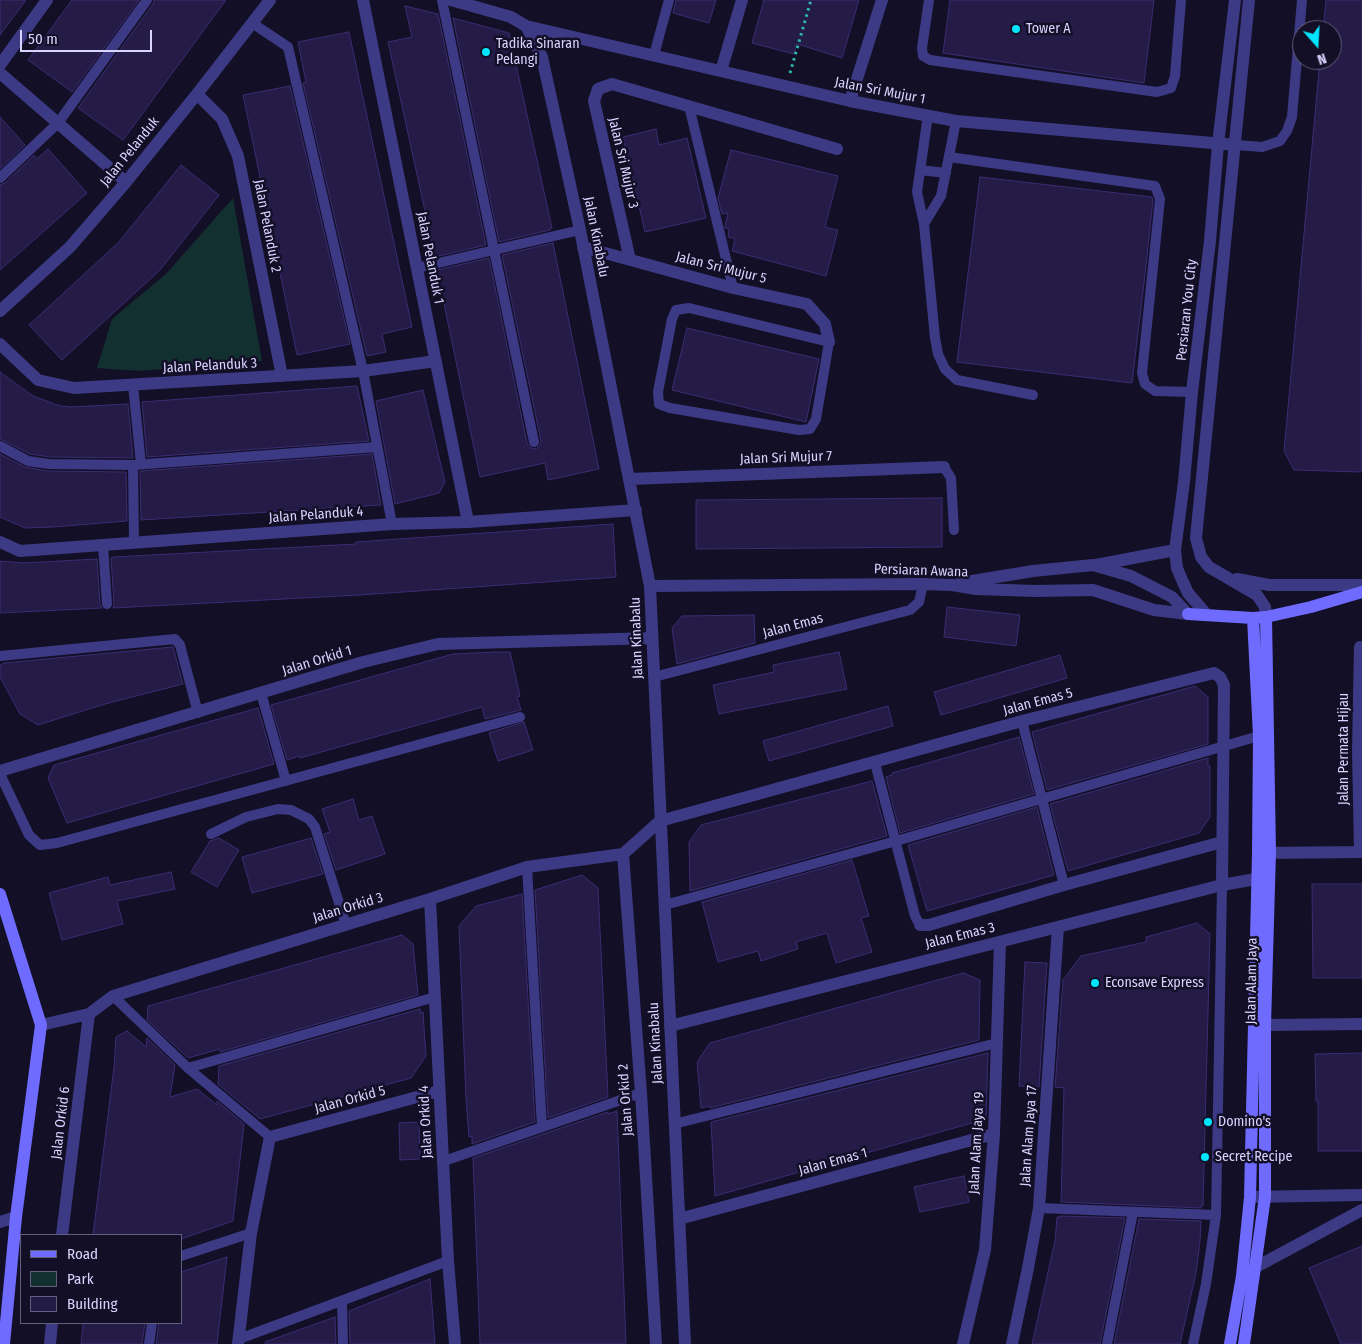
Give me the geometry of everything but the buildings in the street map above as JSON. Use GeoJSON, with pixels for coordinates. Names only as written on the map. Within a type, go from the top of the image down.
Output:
{"type":"FeatureCollection","features":[{"type":"Feature","properties":{"kind":"street"},"geometry":{"type":"LineString","coordinates":[[0,65],[47,0]]}},
{"type":"Feature","properties":{"kind":"street","name":"Jalan Pelanduk"},"geometry":{"type":"LineString","coordinates":[[0,311],[70,247],[126,182],[270,0]]}},
{"type":"Feature","properties":{"kind":"street","name":"Jalan Pelanduk 1"},"geometry":{"type":"LineString","coordinates":[[362,0],[468,522]]}},
{"type":"Feature","properties":{"kind":"street"},"geometry":{"type":"LineString","coordinates":[[450,0],[511,17],[526,26]]}},
{"type":"Feature","properties":{"kind":"street"},"geometry":{"type":"LineString","coordinates":[[721,70],[742,0]]}},
{"type":"Feature","properties":{"kind":"street"},"geometry":{"type":"LineString","coordinates":[[850,101],[882,0]]}},
{"type":"Feature","properties":{"kind":"street","name":"Persiaran You City"},"geometry":{"type":"LineString","coordinates":[[1207,615],[1188,593],[1177,568],[1175,550],[1184,482],[1192,392],[1210,241],[1218,144],[1235,0]]}},
{"type":"Feature","properties":{"kind":"street"},"geometry":{"type":"LineString","coordinates":[[1249,0],[1196,538],[1201,557],[1209,567],[1257,595],[1265,606],[1266,617]]}},
{"type":"Feature","properties":{"kind":"street","name":"Jalan Sri Mujur 1"},"geometry":{"type":"LineString","coordinates":[[526,26],[850,101],[956,120],[1236,145]]}},
{"type":"Feature","properties":{"kind":"street","name":"Jalan Kinabalu"},"geometry":{"type":"LineString","coordinates":[[526,26],[542,57],[580,230],[650,586],[685,1344]]}},
{"type":"Feature","properties":{"kind":"street"},"geometry":{"type":"LineString","coordinates":[[0,73],[126,182]]}},
{"type":"Feature","properties":{"kind":"street","name":"Jalan Sri Mujur 3"},"geometry":{"type":"LineString","coordinates":[[630,260],[594,101],[598,88],[612,84],[689,106]]}},
{"type":"Feature","properties":{"kind":"street","name":"Jalan Pelanduk 2"},"geometry":{"type":"LineString","coordinates":[[197,94],[222,119],[238,156],[282,376]]}},
{"type":"Feature","properties":{"kind":"street"},"geometry":{"type":"LineString","coordinates":[[689,106],[837,149]]}},
{"type":"Feature","properties":{"kind":"street","name":"Jalan Sri Mujur 5"},"geometry":{"type":"LineString","coordinates":[[583,247],[733,288],[807,304],[825,324],[829,342]]}},
{"type":"Feature","properties":{"kind":"street","name":"Jalan Pelanduk 3"},"geometry":{"type":"LineString","coordinates":[[0,344],[38,380],[74,388],[363,370],[436,361]]}},
{"type":"Feature","properties":{"kind":"street","name":"Jalan Sri Mujur 7"},"geometry":{"type":"LineString","coordinates":[[630,479],[944,467]]}},
{"type":"Feature","properties":{"kind":"street","name":"Jalan Pelanduk 4"},"geometry":{"type":"LineString","coordinates":[[0,542],[20,551],[392,524],[468,522],[636,510]]}},
{"type":"Feature","properties":{"kind":"street"},"geometry":{"type":"LineString","coordinates":[[1093,566],[1175,550]]}},
{"type":"Feature","properties":{"kind":"street","name":"Persiaran Awana"},"geometry":{"type":"LineString","coordinates":[[952,585],[1033,571],[1093,566],[1131,576],[1172,597],[1188,614]]}},
{"type":"Feature","properties":{"kind":"street"},"geometry":{"type":"LineString","coordinates":[[1220,575],[1269,585],[1362,586]]}},
{"type":"Feature","properties":{"kind":"street","name":"Persiaran Awana"},"geometry":{"type":"LineString","coordinates":[[650,586],[923,584],[952,585],[976,589],[1093,590],[1154,610],[1253,618],[1311,607],[1362,592]]}},
{"type":"Feature","properties":{"kind":"street","name":"Jalan Alam Jaya"},"geometry":{"type":"LineString","coordinates":[[1230,1344],[1242,1276],[1250,1197],[1264,852],[1266,617]]}},
{"type":"Feature","properties":{"kind":"street","name":"Jalan Alam Jaya"},"geometry":{"type":"LineString","coordinates":[[1253,618],[1264,852]]}},
{"type":"Feature","properties":{"kind":"street","name":"Jalan Orkid 1"},"geometry":{"type":"LineString","coordinates":[[0,773],[363,662],[438,644],[652,638]]}},
{"type":"Feature","properties":{"kind":"street","name":"Jalan Permata Hijau"},"geometry":{"type":"LineString","coordinates":[[1360,647],[1358,750],[1361,852]]}},
{"type":"Feature","properties":{"kind":"street","name":"Jalan Emas 5"},"geometry":{"type":"LineString","coordinates":[[660,821],[1022,721],[1214,673],[1220,677],[1224,685],[1225,746],[1222,885]]}},
{"type":"Feature","properties":{"kind":"street"},"geometry":{"type":"LineString","coordinates":[[623,854],[660,821]]}},
{"type":"Feature","properties":{"kind":"street"},"geometry":{"type":"LineString","coordinates":[[920,925],[929,925],[1064,885],[1222,842]]}},
{"type":"Feature","properties":{"kind":"street"},"geometry":{"type":"LineString","coordinates":[[1264,852],[1361,852]]}},
{"type":"Feature","properties":{"kind":"street","name":"Jalan Orkid 3"},"geometry":{"type":"LineString","coordinates":[[41,1025],[90,1014],[113,996],[528,867],[623,854]]}},
{"type":"Feature","properties":{"kind":"street","name":"Jalan Orkid 2"},"geometry":{"type":"LineString","coordinates":[[623,854],[641,1093],[656,1344]]}},
{"type":"Feature","properties":{"kind":"street","name":"Jalan Alam Jaya"},"geometry":{"type":"LineString","coordinates":[[1244,1344],[1265,1197],[1263,878]]}},
{"type":"Feature","properties":{"kind":"street","name":"Jalan Emas 3"},"geometry":{"type":"LineString","coordinates":[[670,1026],[1222,885],[1263,878]]}},
{"type":"Feature","properties":{"kind":"street"},"geometry":{"type":"LineString","coordinates":[[0,894],[41,1025],[16,1217],[4,1344]]}},
{"type":"Feature","properties":{"kind":"street","name":"Jalan Orkid 4"},"geometry":{"type":"LineString","coordinates":[[430,899],[448,1261],[455,1344]]}},
{"type":"Feature","properties":{"kind":"street","name":"Jalan Alam Jaya 17"},"geometry":{"type":"LineString","coordinates":[[1012,1344],[1039,1208],[1058,927]]}},
{"type":"Feature","properties":{"kind":"street","name":"Jalan Alam Jaya 19"},"geometry":{"type":"LineString","coordinates":[[963,1344],[985,1250],[994,1134],[1000,942]]}},
{"type":"Feature","properties":{"kind":"street","name":"Jalan Orkid 6"},"geometry":{"type":"LineString","coordinates":[[62,1234],[90,1014]]}},
{"type":"Feature","properties":{"kind":"street"},"geometry":{"type":"LineString","coordinates":[[1265,1025],[1362,1024]]}},
{"type":"Feature","properties":{"kind":"street","name":"Jalan Orkid 5"},"geometry":{"type":"LineString","coordinates":[[270,1137],[439,1091]]}},
{"type":"Feature","properties":{"kind":"street","name":"Jalan Emas 1"},"geometry":{"type":"LineString","coordinates":[[679,1220],[994,1134]]}},
{"type":"Feature","properties":{"kind":"street"},"geometry":{"type":"LineString","coordinates":[[238,1342],[251,1233],[270,1137]]}},
{"type":"Feature","properties":{"kind":"street"},"geometry":{"type":"LineString","coordinates":[[1250,1197],[1362,1195]]}},
{"type":"Feature","properties":{"kind":"street"},"geometry":{"type":"LineString","coordinates":[[1256,1267],[1362,1210]]}},
{"type":"Feature","properties":{"kind":"street"},"geometry":{"type":"LineString","coordinates":[[0,1222],[16,1217]]}},
{"type":"Feature","properties":{"kind":"street"},"geometry":{"type":"LineString","coordinates":[[50,1344],[52,1324]]}},
{"type":"Feature","properties":{"kind":"lane"},"geometry":{"type":"LineString","coordinates":[[0,178],[58,123],[146,0]]}},
{"type":"Feature","properties":{"kind":"lane"},"geometry":{"type":"LineString","coordinates":[[442,0],[534,442]]}},
{"type":"Feature","properties":{"kind":"lane"},"geometry":{"type":"LineString","coordinates":[[654,55],[669,0]]}},
{"type":"Feature","properties":{"kind":"lane"},"geometry":{"type":"LineString","coordinates":[[929,0],[922,48],[923,56],[930,60],[1157,92],[1171,88],[1175,76],[1181,0]]}},
{"type":"Feature","properties":{"kind":"lane"},"geometry":{"type":"LineString","coordinates":[[1236,145],[1262,147],[1280,141],[1287,131],[1292,117],[1302,0]]}},
{"type":"Feature","properties":{"kind":"lane"},"geometry":{"type":"LineString","coordinates":[[252,23],[288,48],[363,370],[392,524]]}},
{"type":"Feature","properties":{"kind":"lane"},"geometry":{"type":"LineString","coordinates":[[689,106],[733,288]]}},
{"type":"Feature","properties":{"kind":"lane"},"geometry":{"type":"LineString","coordinates":[[928,115],[917,192],[924,224],[938,354],[945,369],[957,380],[1033,395]]}},
{"type":"Feature","properties":{"kind":"lane"},"geometry":{"type":"LineString","coordinates":[[924,224],[940,196],[956,120]]}},
{"type":"Feature","properties":{"kind":"lane"},"geometry":{"type":"LineString","coordinates":[[949,157],[1155,186],[1160,199],[1142,372],[1145,384],[1155,391],[1192,392]]}},
{"type":"Feature","properties":{"kind":"lane"},"geometry":{"type":"LineString","coordinates":[[920,170],[946,173]]}},
{"type":"Feature","properties":{"kind":"lane"},"geometry":{"type":"LineString","coordinates":[[416,268],[580,230]]}},
{"type":"Feature","properties":{"kind":"lane"},"geometry":{"type":"LineString","coordinates":[[689,308],[829,342],[816,418],[810,429],[799,430],[670,408],[659,404],[658,392],[672,319],[676,310],[689,308]]}},
{"type":"Feature","properties":{"kind":"lane"},"geometry":{"type":"LineString","coordinates":[[133,385],[137,464],[134,543]]}},
{"type":"Feature","properties":{"kind":"lane"},"geometry":{"type":"LineString","coordinates":[[0,446],[28,461],[48,464],[137,464],[377,447]]}},
{"type":"Feature","properties":{"kind":"lane"},"geometry":{"type":"LineString","coordinates":[[944,467],[951,478],[954,530]]}},
{"type":"Feature","properties":{"kind":"lane"},"geometry":{"type":"LineString","coordinates":[[102,545],[107,604]]}},
{"type":"Feature","properties":{"kind":"lane","name":"Jalan Emas"},"geometry":{"type":"LineString","coordinates":[[654,676],[910,610],[918,602],[923,584]]}},
{"type":"Feature","properties":{"kind":"lane"},"geometry":{"type":"LineString","coordinates":[[0,656],[175,638],[180,645],[198,713]]}},
{"type":"Feature","properties":{"kind":"lane"},"geometry":{"type":"LineString","coordinates":[[262,693],[286,780]]}},
{"type":"Feature","properties":{"kind":"lane"},"geometry":{"type":"LineString","coordinates":[[0,773],[29,835],[40,845],[66,840],[520,717]]}},
{"type":"Feature","properties":{"kind":"lane"},"geometry":{"type":"LineString","coordinates":[[1022,721],[1064,885]]}},
{"type":"Feature","properties":{"kind":"lane"},"geometry":{"type":"LineString","coordinates":[[664,905],[896,842],[1259,736]]}},
{"type":"Feature","properties":{"kind":"lane"},"geometry":{"type":"LineString","coordinates":[[875,763],[915,916],[920,925]]}},
{"type":"Feature","properties":{"kind":"lane"},"geometry":{"type":"LineString","coordinates":[[211,834],[246,817],[278,808],[291,810],[309,819],[315,827],[346,924]]}},
{"type":"Feature","properties":{"kind":"lane"},"geometry":{"type":"LineString","coordinates":[[528,867],[542,1127]]}},
{"type":"Feature","properties":{"kind":"lane"},"geometry":{"type":"LineString","coordinates":[[1193,1344],[1206,1284],[1216,1215],[1222,885]]}},
{"type":"Feature","properties":{"kind":"lane"},"geometry":{"type":"LineString","coordinates":[[113,996],[188,1068],[270,1137]]}},
{"type":"Feature","properties":{"kind":"lane"},"geometry":{"type":"LineString","coordinates":[[188,1068],[435,997]]}},
{"type":"Feature","properties":{"kind":"lane"},"geometry":{"type":"LineString","coordinates":[[674,1124],[997,1043]]}},
{"type":"Feature","properties":{"kind":"lane"},"geometry":{"type":"LineString","coordinates":[[444,1161],[641,1093]]}},
{"type":"Feature","properties":{"kind":"lane"},"geometry":{"type":"LineString","coordinates":[[1039,1208],[1216,1215]]}},
{"type":"Feature","properties":{"kind":"lane"},"geometry":{"type":"LineString","coordinates":[[1107,1344],[1133,1212]]}},
{"type":"Feature","properties":{"kind":"lane"},"geometry":{"type":"LineString","coordinates":[[182,1256],[251,1233]]}},
{"type":"Feature","properties":{"kind":"lane"},"geometry":{"type":"LineString","coordinates":[[238,1342],[448,1261]]}},
{"type":"Feature","properties":{"kind":"lane"},"geometry":{"type":"LineString","coordinates":[[342,1301],[343,1344]]}},
{"type":"Feature","properties":{"kind":"lane"},"geometry":{"type":"LineString","coordinates":[[149,1344],[152,1324]]}},
{"type":"Feature","properties":{"kind":"path"},"geometry":{"type":"LineString","coordinates":[[786,86],[812,0]]}},
{"type":"Feature","properties":{"kind":"green space"},"geometry":{"type":"Polygon","coordinates":[[[233,198],[262,361],[139,371],[97,368],[112,319],[166,274],[233,198]]]}},
{"type":"Feature","properties":{"kind":"place","name":"Tower A"},"geometry":{"type":"Point","coordinates":[1016,29]}},
{"type":"Feature","properties":{"kind":"place","name":"Tadika Sinaran Pelangi"},"geometry":{"type":"Point","coordinates":[486,52]}},
{"type":"Feature","properties":{"kind":"place","name":"Econsave Express"},"geometry":{"type":"Point","coordinates":[1095,983]}},
{"type":"Feature","properties":{"kind":"place","name":"Domino's"},"geometry":{"type":"Point","coordinates":[1208,1122]}},
{"type":"Feature","properties":{"kind":"place","name":"Secret Recipe"},"geometry":{"type":"Point","coordinates":[1205,1157]}}]}
